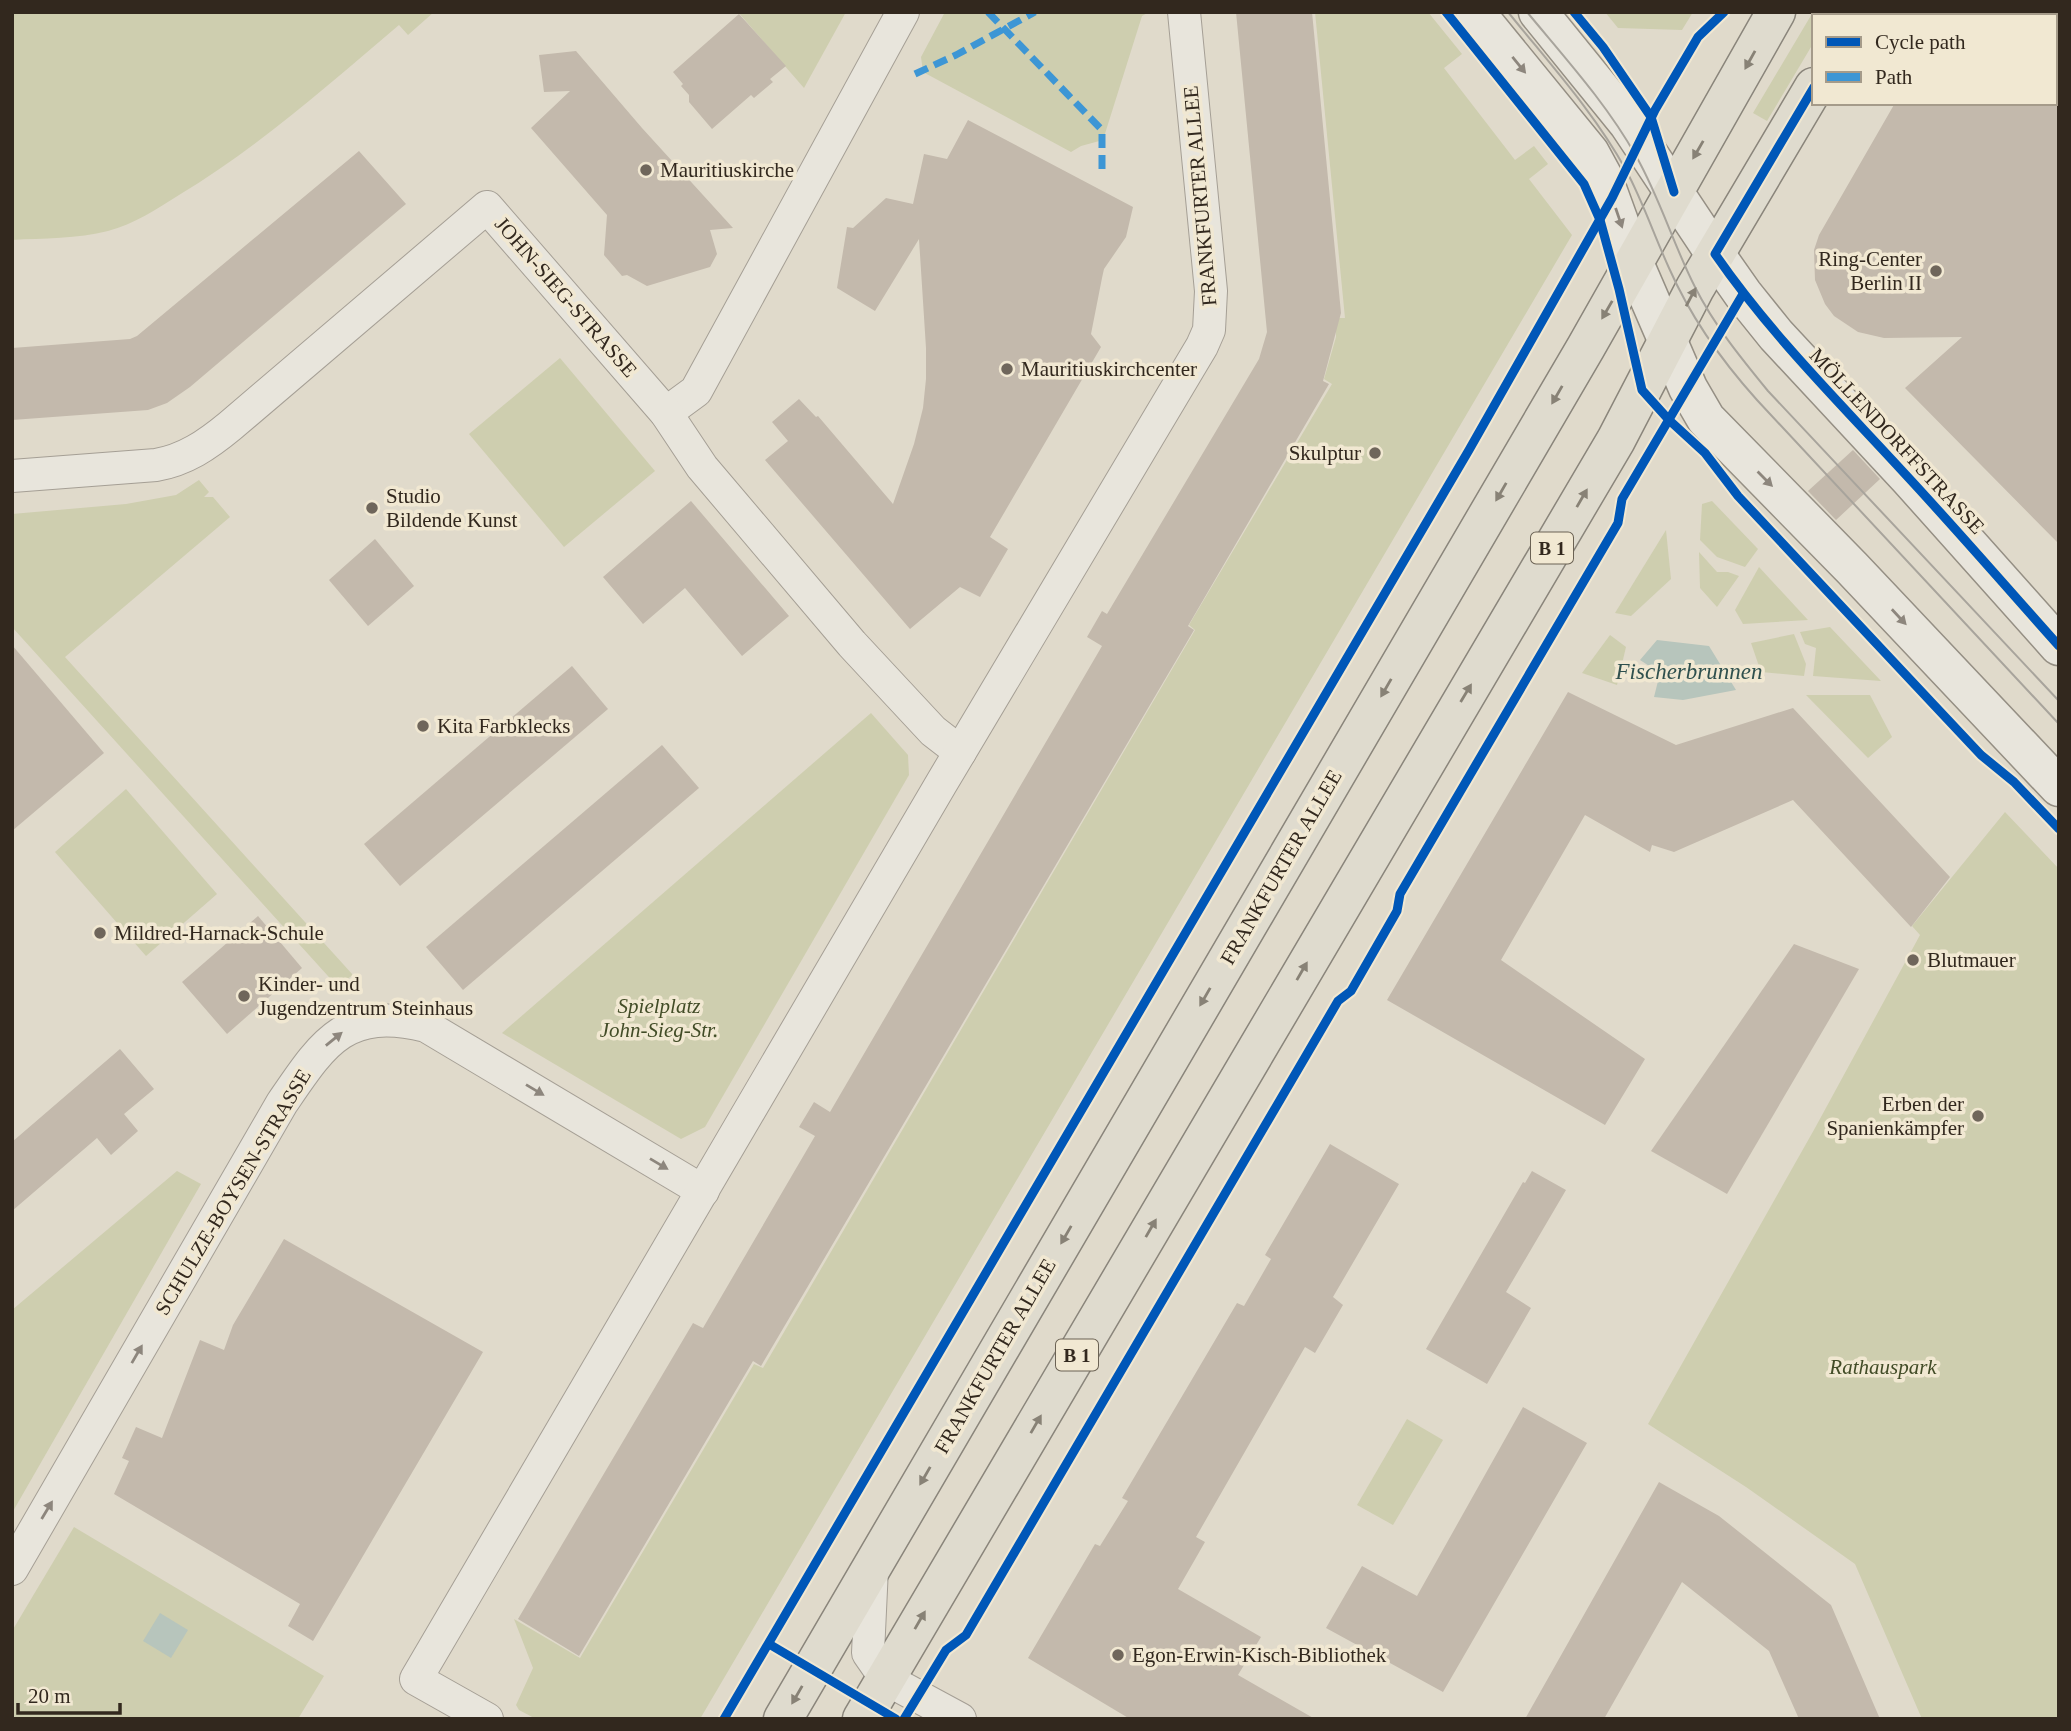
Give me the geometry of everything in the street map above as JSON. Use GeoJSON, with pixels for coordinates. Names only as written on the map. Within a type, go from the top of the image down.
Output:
{"type":"FeatureCollection","features":[{"type":"Feature","properties":{"kind":"main road"},"geometry":{"type":"LineString","coordinates":[[1475,12],[1590,153],[1612,198],[1634,263],[1667,340],[1688,388],[1706,419],[1862,578],[2059,787]]}},
{"type":"Feature","properties":{"kind":"main road","name":"MÖLLENDORFFSTRASSE"},"geometry":{"type":"LineString","coordinates":[[1538,12],[1628,123],[1715,254],[1776,335],[1909,478],[2059,646]]}},
{"type":"Feature","properties":{"kind":"main road","name":"FRANKFURTER ALLEE"},"geometry":{"type":"LineString","coordinates":[[783,1719],[1634,263],[1776,12]]}},
{"type":"Feature","properties":{"kind":"main road","name":"B 1"},"geometry":{"type":"LineString","coordinates":[[862,1719],[1602,463],[1715,254],[1812,90]]}},
{"type":"Feature","properties":{"kind":"street"},"geometry":{"type":"LineString","coordinates":[[666,413],[696,391],[903,12]]}},
{"type":"Feature","properties":{"kind":"street","name":"FRANKFURTER ALLEE"},"geometry":{"type":"LineString","coordinates":[[487,1719],[416,1679],[1209,330],[1211,291],[1184,12]]}},
{"type":"Feature","properties":{"kind":"street","name":"JOHN-SIEG-STRASSE"},"geometry":{"type":"LineString","coordinates":[[12,476],[156,465],[191,454],[230,426],[487,207],[666,413],[702,467],[852,644],[933,731],[960,752]]}},
{"type":"Feature","properties":{"kind":"street","name":"SCHULZE-BOYSEN-STRASSE"},"geometry":{"type":"LineString","coordinates":[[12,1569],[282,1103],[316,1054],[348,1028],[379,1020],[426,1026],[703,1191]]}},
{"type":"Feature","properties":{"kind":"street"},"geometry":{"type":"LineString","coordinates":[[872,1566],[868,1653],[886,1679],[960,1719]]}},
{"type":"Feature","properties":{"kind":"green space"},"geometry":{"type":"Polygon","coordinates":[[[12,12],[434,12],[408,35],[399,25],[265,136],[209,176],[145,216],[97,234],[12,240],[12,12]]]}},
{"type":"Feature","properties":{"kind":"green space"},"geometry":{"type":"Polygon","coordinates":[[[738,12],[846,12],[804,88],[738,12]]]}},
{"type":"Feature","properties":{"kind":"green space"},"geometry":{"type":"Polygon","coordinates":[[[945,12],[1149,12],[1142,16],[1103,140],[1081,146],[1071,152],[923,72],[921,57],[945,12]]]}},
{"type":"Feature","properties":{"kind":"green space"},"geometry":{"type":"Polygon","coordinates":[[[1315,12],[1428,12],[1462,54],[1444,68],[1515,160],[1534,146],[1548,164],[1529,179],[1572,235],[700,1719],[536,1719],[519,1710],[516,1705],[533,1668],[514,1619],[580,1658],[754,1364],[763,1368],[1195,630],[1189,625],[1332,384],[1324,379],[1336,337],[1336,318],[1345,318],[1315,12]]]}},
{"type":"Feature","properties":{"kind":"green space"},"geometry":{"type":"Polygon","coordinates":[[[1605,12],[1693,12],[1682,30],[1618,28],[1605,12]]]}},
{"type":"Feature","properties":{"kind":"green space"},"geometry":{"type":"Polygon","coordinates":[[[1813,12],[1831,12],[1812,14],[1812,45],[1767,121],[1753,113],[1813,12]]]}},
{"type":"Feature","properties":{"kind":"green space"},"geometry":{"type":"Polygon","coordinates":[[[560,358],[655,471],[564,547],[469,434],[560,358]]]}},
{"type":"Feature","properties":{"kind":"green space"},"geometry":{"type":"Polygon","coordinates":[[[199,480],[209,492],[204,497],[213,497],[230,517],[65,657],[353,975],[337,986],[12,627],[12,514],[126,504],[176,495],[199,480]]]}},
{"type":"Feature","properties":{"kind":"green space"},"geometry":{"type":"Polygon","coordinates":[[[1712,501],[1758,549],[1745,567],[1717,557],[1700,540],[1702,504],[1712,501]]]}},
{"type":"Feature","properties":{"kind":"green space"},"geometry":{"type":"Polygon","coordinates":[[[1666,530],[1671,579],[1631,616],[1615,613],[1666,530]]]}},
{"type":"Feature","properties":{"kind":"green space"},"geometry":{"type":"Polygon","coordinates":[[[1699,552],[1717,572],[1739,576],[1717,607],[1700,588],[1699,552]]]}},
{"type":"Feature","properties":{"kind":"green space"},"geometry":{"type":"Polygon","coordinates":[[[1759,567],[1808,620],[1743,624],[1735,610],[1759,567]]]}},
{"type":"Feature","properties":{"kind":"green space"},"geometry":{"type":"Polygon","coordinates":[[[1830,627],[1881,681],[1813,676],[1816,648],[1805,644],[1800,632],[1830,627]]]}},
{"type":"Feature","properties":{"kind":"green space"},"geometry":{"type":"Polygon","coordinates":[[[1794,634],[1806,664],[1804,676],[1761,672],[1751,643],[1794,634]]]}},
{"type":"Feature","properties":{"kind":"green space"},"geometry":{"type":"Polygon","coordinates":[[[1610,635],[1626,647],[1617,685],[1582,673],[1610,635]]]}},
{"type":"Feature","properties":{"kind":"green space"},"geometry":{"type":"Polygon","coordinates":[[[1806,695],[1870,695],[1892,737],[1868,758],[1806,695]]]}},
{"type":"Feature","properties":{"kind":"green space","name":"Spielplatz John-Sieg-Str."},"geometry":{"type":"Polygon","coordinates":[[[871,713],[908,755],[909,775],[705,1127],[681,1139],[502,1033],[871,713]]]}},
{"type":"Feature","properties":{"kind":"green space"},"geometry":{"type":"Polygon","coordinates":[[[126,789],[217,894],[146,956],[55,852],[126,789]]]}},
{"type":"Feature","properties":{"kind":"green space","name":"Rathauspark"},"geometry":{"type":"Polygon","coordinates":[[[2005,812],[2059,869],[2059,1719],[1922,1719],[1855,1564],[1746,1487],[1648,1424],[1920,935],[1912,926],[2005,812]]]}},
{"type":"Feature","properties":{"kind":"green space"},"geometry":{"type":"Polygon","coordinates":[[[177,1171],[201,1184],[12,1513],[12,1310],[177,1171]]]}},
{"type":"Feature","properties":{"kind":"green space"},"geometry":{"type":"Polygon","coordinates":[[[1407,1419],[1443,1440],[1393,1525],[1357,1505],[1407,1419]]]}},
{"type":"Feature","properties":{"kind":"green space"},"geometry":{"type":"Polygon","coordinates":[[[74,1527],[324,1676],[298,1719],[12,1719],[12,1631],[74,1527]]]}},
{"type":"Feature","properties":{"kind":"water","name":"Fischerbrunnen"},"geometry":{"type":"Polygon","coordinates":[[[1657,640],[1709,646],[1736,690],[1683,700],[1654,697],[1660,673],[1640,660],[1657,640]]]}},
{"type":"Feature","properties":{"kind":"water"},"geometry":{"type":"Polygon","coordinates":[[[160,1613],[188,1630],[171,1658],[143,1641],[160,1613]]]}},
{"type":"Feature","properties":{"kind":"building"},"geometry":{"type":"Polygon","coordinates":[[[1236,12],[1312,12],[1341,313],[1323,381],[1329,384],[1188,626],[1194,630],[761,1366],[753,1361],[579,1656],[518,1619],[693,1323],[703,1328],[815,1136],[799,1127],[814,1102],[830,1112],[1102,646],[1087,637],[1102,611],[1107,614],[1259,359],[1267,332],[1236,12]]]}},
{"type":"Feature","properties":{"kind":"building"},"geometry":{"type":"Polygon","coordinates":[[[739,14],[786,66],[770,79],[773,82],[754,98],[751,95],[712,129],[689,102],[689,95],[673,72],[739,14]]]}},
{"type":"Feature","properties":{"kind":"building","name":"Mauritiuskirche"},"geometry":{"type":"Polygon","coordinates":[[[576,51],[733,228],[710,230],[717,254],[710,267],[647,286],[627,275],[622,276],[604,255],[607,215],[531,128],[570,91],[544,92],[539,55],[576,51]]]}},
{"type":"Feature","properties":{"kind":"building","name":"Ring-Center Berlin II"},"geometry":{"type":"Polygon","coordinates":[[[2059,103],[2059,544],[1905,388],[1962,337],[1884,338],[1858,332],[1834,316],[1825,304],[1815,280],[1814,250],[1819,235],[1894,105],[2059,103]]]}},
{"type":"Feature","properties":{"kind":"building","name":"Mauritiuskirchcenter"},"geometry":{"type":"Polygon","coordinates":[[[968,120],[1133,207],[1126,237],[1104,269],[1091,334],[1101,347],[990,537],[1008,549],[980,597],[960,587],[910,629],[765,460],[788,441],[772,422],[799,399],[818,416],[893,504],[914,444],[923,408],[926,379],[919,239],[875,311],[837,288],[847,227],[853,228],[886,198],[913,204],[924,154],[947,159],[968,120]]]}},
{"type":"Feature","properties":{"kind":"building"},"geometry":{"type":"Polygon","coordinates":[[[359,151],[406,204],[190,387],[167,403],[148,410],[12,420],[12,348],[130,339],[137,336],[359,151]]]}},
{"type":"Feature","properties":{"kind":"building"},"geometry":{"type":"Polygon","coordinates":[[[1853,450],[1880,479],[1836,520],[1808,491],[1853,450]]]}},
{"type":"Feature","properties":{"kind":"building"},"geometry":{"type":"Polygon","coordinates":[[[691,501],[789,616],[742,656],[685,588],[643,624],[603,577],[691,501]]]}},
{"type":"Feature","properties":{"kind":"building"},"geometry":{"type":"Polygon","coordinates":[[[375,539],[414,586],[368,626],[329,580],[375,539]]]}},
{"type":"Feature","properties":{"kind":"building"},"geometry":{"type":"Polygon","coordinates":[[[12,645],[104,753],[12,831],[12,645]]]}},
{"type":"Feature","properties":{"kind":"building"},"geometry":{"type":"Polygon","coordinates":[[[572,666],[608,709],[400,886],[364,844],[572,666]]]}},
{"type":"Feature","properties":{"kind":"building"},"geometry":{"type":"Polygon","coordinates":[[[1568,692],[1676,745],[1793,708],[1950,877],[1911,927],[1793,800],[1674,852],[1652,845],[1650,852],[1585,815],[1501,960],[1645,1059],[1605,1125],[1387,1000],[1568,692]]]}},
{"type":"Feature","properties":{"kind":"building"},"geometry":{"type":"Polygon","coordinates":[[[662,745],[699,788],[463,990],[426,947],[662,745]]]}},
{"type":"Feature","properties":{"kind":"building"},"geometry":{"type":"Polygon","coordinates":[[[258,916],[302,968],[227,1034],[182,982],[258,916]]]}},
{"type":"Feature","properties":{"kind":"building"},"geometry":{"type":"Polygon","coordinates":[[[1794,944],[1859,969],[1727,1194],[1651,1151],[1794,944]]]}},
{"type":"Feature","properties":{"kind":"building"},"geometry":{"type":"Polygon","coordinates":[[[120,1049],[154,1089],[124,1114],[138,1131],[111,1155],[97,1138],[12,1211],[12,1142],[120,1049]]]}},
{"type":"Feature","properties":{"kind":"building"},"geometry":{"type":"Polygon","coordinates":[[[1330,1144],[1399,1184],[1333,1297],[1343,1305],[1315,1353],[1305,1347],[1196,1537],[1205,1542],[1178,1589],[1261,1637],[1238,1675],[1315,1719],[1130,1719],[1028,1658],[1095,1544],[1100,1546],[1128,1501],[1122,1498],[1237,1303],[1244,1306],[1271,1259],[1265,1255],[1330,1144]]]}},
{"type":"Feature","properties":{"kind":"building"},"geometry":{"type":"Polygon","coordinates":[[[1532,1171],[1566,1190],[1506,1292],[1531,1308],[1487,1384],[1426,1349],[1523,1182],[1525,1183],[1532,1171]]]}},
{"type":"Feature","properties":{"kind":"building"},"geometry":{"type":"Polygon","coordinates":[[[284,1239],[483,1352],[313,1641],[288,1626],[300,1604],[114,1494],[129,1461],[122,1458],[136,1427],[162,1438],[200,1340],[224,1350],[233,1325],[284,1239]]]}},
{"type":"Feature","properties":{"kind":"building"},"geometry":{"type":"Polygon","coordinates":[[[1523,1407],[1587,1443],[1443,1692],[1326,1628],[1362,1566],[1417,1596],[1523,1407]]]}},
{"type":"Feature","properties":{"kind":"building"},"geometry":{"type":"Polygon","coordinates":[[[1659,1482],[1719,1516],[1831,1605],[1880,1719],[1799,1719],[1769,1651],[1682,1582],[1604,1719],[1525,1719],[1659,1482]]]}},
{"type":"Feature","properties":{"kind":"tram line"},"geometry":{"type":"LineString","coordinates":[[1508,12],[1600,128],[1632,182],[1687,304],[1731,370],[2059,724]]}},
{"type":"Feature","properties":{"kind":"tram line"},"geometry":{"type":"LineString","coordinates":[[1527,12],[1585,82],[1625,137],[1652,188],[1695,287],[1738,354],[1768,391],[2059,701]]}},
{"type":"Feature","properties":{"kind":"marked path"},"geometry":{"type":"LineString","coordinates":[[988,12],[1102,130],[1102,176]]}},
{"type":"Feature","properties":{"kind":"marked path"},"geometry":{"type":"LineString","coordinates":[[915,74],[1035,12]]}},
{"type":"Feature","properties":{"kind":"cycle path"},"geometry":{"type":"LineString","coordinates":[[1446,12],[1584,184],[1600,220],[1642,390],[1669,420],[1705,453],[1738,496],[1981,755],[2014,782],[2059,829]]}},
{"type":"Feature","properties":{"kind":"cycle path"},"geometry":{"type":"LineString","coordinates":[[1574,12],[1603,47],[1651,117],[1674,192]]}},
{"type":"Feature","properties":{"kind":"cycle path"},"geometry":{"type":"LineString","coordinates":[[724,1719],[1469,450],[1612,198],[1655,110],[1698,37],[1724,12]]}},
{"type":"Feature","properties":{"kind":"cycle path"},"geometry":{"type":"LineString","coordinates":[[1812,90],[1715,254],[1783,341],[2059,646]]}},
{"type":"Feature","properties":{"kind":"cycle path"},"geometry":{"type":"LineString","coordinates":[[904,1719],[946,1650],[966,1635],[1338,1001],[1351,991],[1397,911],[1400,894],[1618,523],[1622,499],[1743,294]]}},
{"type":"Feature","properties":{"kind":"cycle path"},"geometry":{"type":"LineString","coordinates":[[769,1644],[896,1719]]}},
{"type":"Feature","properties":{"kind":"place","name":"Mauritiuskirche"},"geometry":{"type":"Point","coordinates":[646,170]}},
{"type":"Feature","properties":{"kind":"place","name":"Ring-Center Berlin II"},"geometry":{"type":"Point","coordinates":[1936,271]}},
{"type":"Feature","properties":{"kind":"place","name":"Mauritiuskirchcenter"},"geometry":{"type":"Point","coordinates":[1007,369]}},
{"type":"Feature","properties":{"kind":"place","name":"Skulptur"},"geometry":{"type":"Point","coordinates":[1375,453]}},
{"type":"Feature","properties":{"kind":"place","name":"Studio Bildende Kunst"},"geometry":{"type":"Point","coordinates":[372,508]}},
{"type":"Feature","properties":{"kind":"place","name":"Kita Farbklecks"},"geometry":{"type":"Point","coordinates":[423,726]}},
{"type":"Feature","properties":{"kind":"place","name":"Mildred-Harnack-Schule"},"geometry":{"type":"Point","coordinates":[100,933]}},
{"type":"Feature","properties":{"kind":"place","name":"Blutmauer"},"geometry":{"type":"Point","coordinates":[1913,960]}},
{"type":"Feature","properties":{"kind":"place","name":"Kinder- und Jugendzentrum Steinhaus"},"geometry":{"type":"Point","coordinates":[244,996]}},
{"type":"Feature","properties":{"kind":"place","name":"Erben der Spanienkämpfer"},"geometry":{"type":"Point","coordinates":[1978,1116]}},
{"type":"Feature","properties":{"kind":"place","name":"Egon-Erwin-Kisch-Bibliothek"},"geometry":{"type":"Point","coordinates":[1118,1655]}}]}
